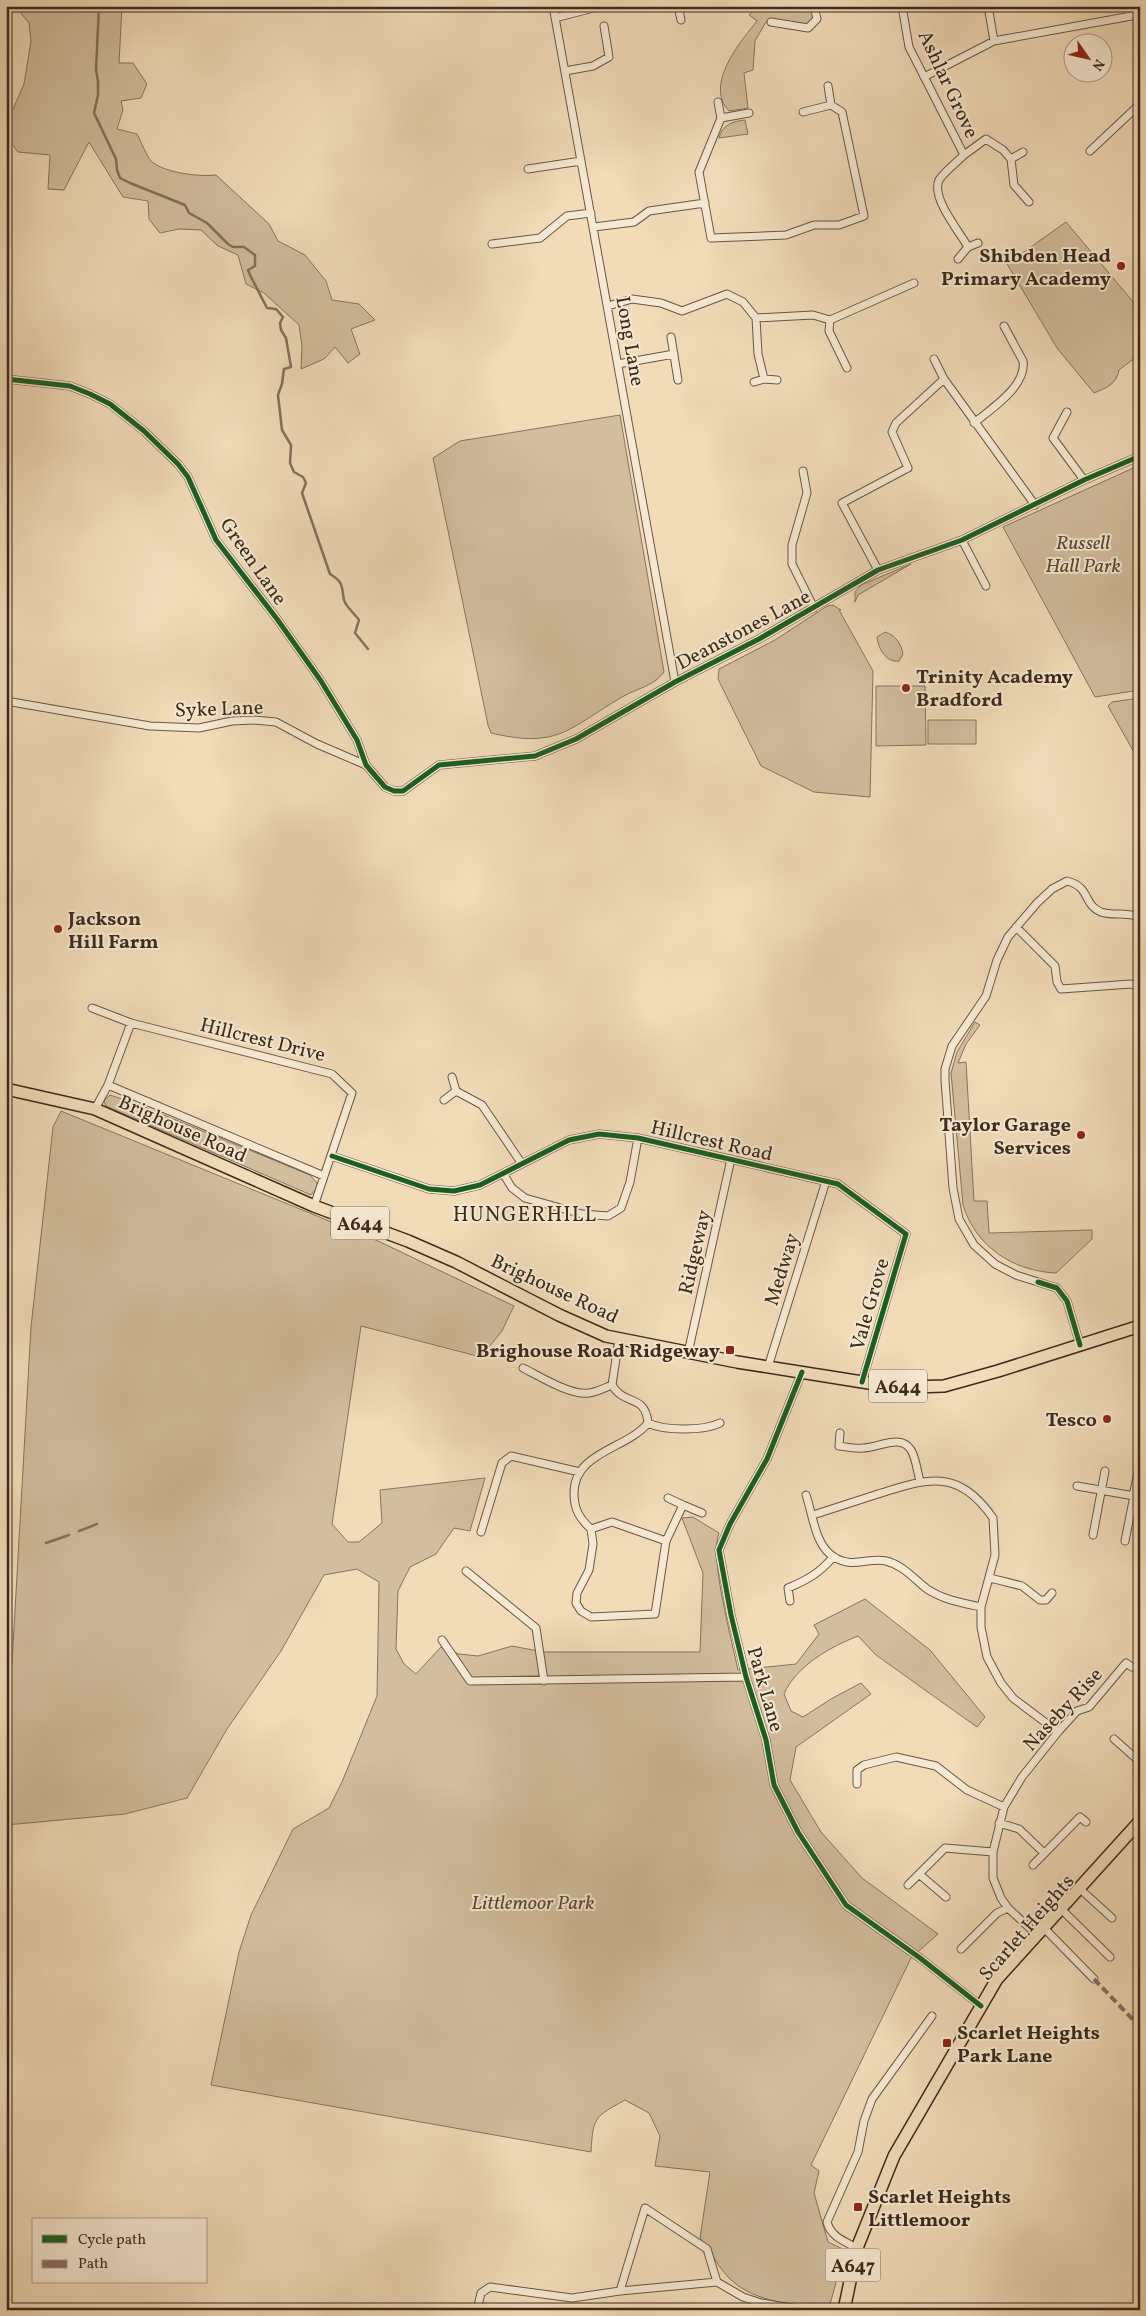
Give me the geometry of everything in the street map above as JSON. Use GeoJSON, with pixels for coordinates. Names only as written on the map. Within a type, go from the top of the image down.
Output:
{"type":"FeatureCollection","features":[{"type":"Feature","properties":{"kind":"main road","name":"Brighouse Road"},"geometry":{"type":"LineString","coordinates":[[6,1089],[95,1110],[314,1206],[423,1247],[559,1315],[606,1336],[619,1339],[768,1367],[862,1382],[912,1387],[944,1386],[1140,1326]]}},
{"type":"Feature","properties":{"kind":"main road","name":"Scarlet Heights"},"geometry":{"type":"LineString","coordinates":[[857,2248],[894,2156],[997,1979],[1140,1822]]}},
{"type":"Feature","properties":{"kind":"main road","name":"A647"},"geometry":{"type":"LineString","coordinates":[[844,2310],[857,2248]]}},
{"type":"Feature","properties":{"kind":"street","name":"Long Lane"},"geometry":{"type":"LineString","coordinates":[[553,6],[675,682]]}},
{"type":"Feature","properties":{"kind":"street"},"geometry":{"type":"LineString","coordinates":[[555,18],[601,6]]}},
{"type":"Feature","properties":{"kind":"street"},"geometry":{"type":"LineString","coordinates":[[678,6],[681,20]]}},
{"type":"Feature","properties":{"kind":"street"},"geometry":{"type":"LineString","coordinates":[[771,22],[808,28],[817,19],[814,6]]}},
{"type":"Feature","properties":{"kind":"street","name":"Ashlar Grove"},"geometry":{"type":"LineString","coordinates":[[902,6],[909,47],[964,155],[939,180],[937,193],[945,211],[968,247]]}},
{"type":"Feature","properties":{"kind":"street"},"geometry":{"type":"LineString","coordinates":[[988,6],[994,41]]}},
{"type":"Feature","properties":{"kind":"street"},"geometry":{"type":"LineString","coordinates":[[924,77],[994,41],[1138,18],[1135,6]]}},
{"type":"Feature","properties":{"kind":"street"},"geometry":{"type":"LineString","coordinates":[[565,71],[593,66],[609,56],[604,26]]}},
{"type":"Feature","properties":{"kind":"street"},"geometry":{"type":"LineString","coordinates":[[828,86],[831,106]]}},
{"type":"Feature","properties":{"kind":"street"},"geometry":{"type":"LineString","coordinates":[[718,102],[721,118],[699,172],[711,238],[786,235],[814,224],[839,225],[864,216],[842,112],[831,106],[803,112]]}},
{"type":"Feature","properties":{"kind":"street"},"geometry":{"type":"LineString","coordinates":[[1090,151],[1140,104]]}},
{"type":"Feature","properties":{"kind":"street"},"geometry":{"type":"LineString","coordinates":[[721,118],[749,113]]}},
{"type":"Feature","properties":{"kind":"street"},"geometry":{"type":"LineString","coordinates":[[964,155],[986,139],[1003,150],[1011,159],[1014,185],[1029,202]]}},
{"type":"Feature","properties":{"kind":"street"},"geometry":{"type":"LineString","coordinates":[[1011,159],[1023,152]]}},
{"type":"Feature","properties":{"kind":"street"},"geometry":{"type":"LineString","coordinates":[[528,169],[581,161]]}},
{"type":"Feature","properties":{"kind":"street"},"geometry":{"type":"LineString","coordinates":[[594,226],[634,222],[649,211],[705,203]]}},
{"type":"Feature","properties":{"kind":"street"},"geometry":{"type":"LineString","coordinates":[[492,244],[540,238],[567,216],[591,212]]}},
{"type":"Feature","properties":{"kind":"street"},"geometry":{"type":"LineString","coordinates":[[958,259],[968,247],[978,243]]}},
{"type":"Feature","properties":{"kind":"street"},"geometry":{"type":"LineString","coordinates":[[756,318],[813,315],[830,320],[914,283]]}},
{"type":"Feature","properties":{"kind":"street"},"geometry":{"type":"LineString","coordinates":[[608,306],[632,299],[661,303],[682,311],[728,294],[743,302],[756,318],[758,354],[764,379]]}},
{"type":"Feature","properties":{"kind":"street"},"geometry":{"type":"LineString","coordinates":[[830,320],[829,331],[847,368]]}},
{"type":"Feature","properties":{"kind":"street"},"geometry":{"type":"LineString","coordinates":[[974,423],[1008,396],[1024,366],[1004,326]]}},
{"type":"Feature","properties":{"kind":"street"},"geometry":{"type":"LineString","coordinates":[[672,337],[678,380]]}},
{"type":"Feature","properties":{"kind":"street"},"geometry":{"type":"LineString","coordinates":[[618,364],[674,354]]}},
{"type":"Feature","properties":{"kind":"street"},"geometry":{"type":"LineString","coordinates":[[934,359],[944,379],[974,423],[1035,505]]}},
{"type":"Feature","properties":{"kind":"street","name":"Green Lane"},"geometry":{"type":"LineString","coordinates":[[6,379],[70,386],[90,394],[110,404],[144,431],[178,464],[188,477],[216,540],[277,619],[321,681],[357,740],[366,765]]}},
{"type":"Feature","properties":{"kind":"street"},"geometry":{"type":"LineString","coordinates":[[754,382],[764,379],[777,380]]}},
{"type":"Feature","properties":{"kind":"street"},"geometry":{"type":"LineString","coordinates":[[878,570],[842,503],[908,468],[892,432],[896,423],[944,379]]}},
{"type":"Feature","properties":{"kind":"street"},"geometry":{"type":"LineString","coordinates":[[1067,412],[1053,438],[1084,480]]}},
{"type":"Feature","properties":{"kind":"street","name":"Deanstones Lane"},"geometry":{"type":"LineString","coordinates":[[366,765],[385,787],[394,791],[403,791],[439,765],[535,756],[576,739],[675,682],[814,608],[878,570],[962,540],[1084,480],[1140,456]]}},
{"type":"Feature","properties":{"kind":"street"},"geometry":{"type":"LineString","coordinates":[[803,471],[807,493],[804,511],[792,545],[792,564],[814,608]]}},
{"type":"Feature","properties":{"kind":"street"},"geometry":{"type":"LineString","coordinates":[[962,540],[986,586]]}},
{"type":"Feature","properties":{"kind":"street","name":"Syke Lane"},"geometry":{"type":"LineString","coordinates":[[6,701],[150,726],[200,728],[232,721],[276,722],[317,744],[366,765]]}},
{"type":"Feature","properties":{"kind":"street"},"geometry":{"type":"LineString","coordinates":[[1080,1345],[1067,1301],[1057,1288],[1016,1275],[995,1264],[974,1245],[959,1219],[953,1188],[945,1070],[952,1046],[986,996],[997,960],[1016,927],[1052,889],[1067,881],[1082,888],[1091,904],[1098,911],[1112,914],[1128,913],[1140,917]]}},
{"type":"Feature","properties":{"kind":"street"},"geometry":{"type":"LineString","coordinates":[[1016,927],[1055,966],[1057,982],[1061,989],[1131,984],[1140,988]]}},
{"type":"Feature","properties":{"kind":"street","name":"Hillcrest Drive"},"geometry":{"type":"LineString","coordinates":[[92,1008],[131,1023],[332,1074],[352,1093],[314,1206]]}},
{"type":"Feature","properties":{"kind":"street"},"geometry":{"type":"LineString","coordinates":[[95,1110],[108,1085],[131,1023]]}},
{"type":"Feature","properties":{"kind":"street"},"geometry":{"type":"LineString","coordinates":[[452,1077],[456,1091],[482,1105],[522,1164]]}},
{"type":"Feature","properties":{"kind":"street"},"geometry":{"type":"LineString","coordinates":[[108,1085],[324,1176]]}},
{"type":"Feature","properties":{"kind":"street"},"geometry":{"type":"LineString","coordinates":[[444,1100],[456,1091]]}},
{"type":"Feature","properties":{"kind":"street","name":"Hillcrest Road"},"geometry":{"type":"LineString","coordinates":[[332,1156],[428,1189],[454,1191],[480,1185],[504,1175],[569,1140],[599,1134],[638,1138],[838,1184],[906,1234]]}},
{"type":"Feature","properties":{"kind":"street"},"geometry":{"type":"LineString","coordinates":[[504,1175],[512,1188],[525,1198],[582,1214],[608,1216],[621,1208],[630,1182],[638,1138]]}},
{"type":"Feature","properties":{"kind":"street","name":"Ridgeway"},"geometry":{"type":"LineString","coordinates":[[688,1353],[731,1158]]}},
{"type":"Feature","properties":{"kind":"street","name":"Medway"},"geometry":{"type":"LineString","coordinates":[[768,1367],[826,1181]]}},
{"type":"Feature","properties":{"kind":"street","name":"Vale Grove"},"geometry":{"type":"LineString","coordinates":[[862,1382],[906,1234]]}},
{"type":"Feature","properties":{"kind":"street"},"geometry":{"type":"LineString","coordinates":[[619,1339],[612,1385],[616,1392],[641,1404],[647,1411],[648,1423],[642,1430],[587,1463],[574,1479],[575,1510],[591,1529],[593,1544],[589,1570],[577,1592],[576,1604],[581,1611],[591,1618],[656,1614],[666,1541],[683,1506]]}},
{"type":"Feature","properties":{"kind":"street"},"geometry":{"type":"LineString","coordinates":[[523,1368],[580,1394],[589,1394],[612,1385]]}},
{"type":"Feature","properties":{"kind":"street","name":"Park Lane"},"geometry":{"type":"LineString","coordinates":[[802,1372],[767,1459],[730,1524],[720,1550],[731,1615],[746,1677],[766,1740],[774,1785],[798,1832],[846,1905],[920,1958],[981,2006]]}},
{"type":"Feature","properties":{"kind":"street"},"geometry":{"type":"LineString","coordinates":[[648,1423],[656,1427],[675,1429],[715,1428]]}},
{"type":"Feature","properties":{"kind":"street"},"geometry":{"type":"LineString","coordinates":[[840,1433],[839,1446],[862,1448],[877,1446],[891,1441],[902,1442],[911,1449],[920,1481]]}},
{"type":"Feature","properties":{"kind":"street"},"geometry":{"type":"LineString","coordinates":[[481,1532],[502,1462],[506,1458],[510,1456],[580,1472]]}},
{"type":"Feature","properties":{"kind":"street"},"geometry":{"type":"LineString","coordinates":[[1125,1541],[1136,1497],[1140,1463]]}},
{"type":"Feature","properties":{"kind":"street"},"geometry":{"type":"LineString","coordinates":[[1093,1535],[1105,1471]]}},
{"type":"Feature","properties":{"kind":"street"},"geometry":{"type":"LineString","coordinates":[[813,1515],[920,1481],[941,1480],[956,1485],[968,1492],[988,1510],[993,1518],[995,1555],[981,1607],[981,1627],[986,1650],[1001,1683],[1012,1698],[1058,1732]]}},
{"type":"Feature","properties":{"kind":"street"},"geometry":{"type":"LineString","coordinates":[[1077,1486],[1136,1497]]}},
{"type":"Feature","properties":{"kind":"street"},"geometry":{"type":"LineString","coordinates":[[806,1496],[820,1542],[834,1557],[856,1563],[876,1560],[886,1561],[902,1569],[948,1600],[981,1607]]}},
{"type":"Feature","properties":{"kind":"street"},"geometry":{"type":"LineString","coordinates":[[668,1498],[702,1513]]}},
{"type":"Feature","properties":{"kind":"street"},"geometry":{"type":"LineString","coordinates":[[591,1529],[612,1522],[666,1541]]}},
{"type":"Feature","properties":{"kind":"street"},"geometry":{"type":"LineString","coordinates":[[790,1601],[788,1588],[811,1578],[821,1571],[834,1557]]}},
{"type":"Feature","properties":{"kind":"street"},"geometry":{"type":"LineString","coordinates":[[466,1571],[536,1628],[544,1681]]}},
{"type":"Feature","properties":{"kind":"street"},"geometry":{"type":"LineString","coordinates":[[990,1578],[1022,1586],[1040,1600],[1046,1600],[1052,1593]]}},
{"type":"Feature","properties":{"kind":"street"},"geometry":{"type":"LineString","coordinates":[[442,1640],[470,1681],[746,1677]]}},
{"type":"Feature","properties":{"kind":"street","name":"Naseby Rise"},"geometry":{"type":"LineString","coordinates":[[1094,1979],[1040,1931],[1008,1908],[1001,1898],[993,1878],[993,1852],[1004,1807],[1022,1777],[1077,1711],[1089,1707],[1127,1663]]}},
{"type":"Feature","properties":{"kind":"street"},"geometry":{"type":"LineString","coordinates":[[1114,1739],[1140,1762]]}},
{"type":"Feature","properties":{"kind":"street"},"geometry":{"type":"LineString","coordinates":[[857,1784],[858,1770],[864,1765],[896,1757],[936,1766],[967,1790],[1004,1807]]}},
{"type":"Feature","properties":{"kind":"street"},"geometry":{"type":"LineString","coordinates":[[1033,1865],[1080,1816],[1086,1822]]}},
{"type":"Feature","properties":{"kind":"street"},"geometry":{"type":"LineString","coordinates":[[999,1823],[1019,1829],[1044,1853]]}},
{"type":"Feature","properties":{"kind":"street"},"geometry":{"type":"LineString","coordinates":[[908,1885],[945,1848],[993,1852]]}},
{"type":"Feature","properties":{"kind":"street"},"geometry":{"type":"LineString","coordinates":[[919,1874],[946,1897]]}},
{"type":"Feature","properties":{"kind":"street"},"geometry":{"type":"LineString","coordinates":[[1079,1888],[1112,1918]]}},
{"type":"Feature","properties":{"kind":"street"},"geometry":{"type":"LineString","coordinates":[[961,1949],[997,1913],[1008,1908]]}},
{"type":"Feature","properties":{"kind":"street"},"geometry":{"type":"LineString","coordinates":[[1060,1908],[1110,1957]]}},
{"type":"Feature","properties":{"kind":"street"},"geometry":{"type":"LineString","coordinates":[[857,2248],[836,2237],[830,2231],[827,2222],[858,2152],[864,2121],[872,2099],[932,2016]]}},
{"type":"Feature","properties":{"kind":"street"},"geometry":{"type":"LineString","coordinates":[[620,2291],[645,2208],[707,2249],[717,2282]]}},
{"type":"Feature","properties":{"kind":"street"},"geometry":{"type":"LineString","coordinates":[[477,2310],[481,2294],[490,2288],[572,2298],[620,2291],[717,2282],[743,2297],[761,2303],[803,2310]]}},
{"type":"Feature","properties":{"kind":"green space"},"geometry":{"type":"Polygon","coordinates":[[[15,6],[122,6],[119,63],[133,63],[147,84],[141,98],[121,101],[123,110],[117,129],[137,134],[150,159],[158,166],[183,173],[216,175],[269,224],[278,241],[305,255],[326,281],[332,300],[359,304],[375,320],[351,329],[360,354],[348,363],[335,347],[324,359],[301,369],[302,346],[299,325],[264,293],[246,284],[238,255],[218,246],[201,230],[179,229],[160,233],[149,219],[148,201],[123,197],[89,142],[64,190],[48,189],[50,155],[18,152],[7,138],[10,116],[24,84],[31,41],[29,23],[15,6]]]}},
{"type":"Feature","properties":{"kind":"green space"},"geometry":{"type":"Polygon","coordinates":[[[753,6],[811,6],[814,19],[801,27],[766,22],[755,41],[753,70],[744,73],[748,108],[729,111],[722,101],[720,89],[722,77],[734,52],[757,21],[749,15],[755,9],[753,6]]]}},
{"type":"Feature","properties":{"kind":"green space"},"geometry":{"type":"Polygon","coordinates":[[[745,120],[748,134],[719,138],[725,127],[729,124],[745,120]]]}},
{"type":"Feature","properties":{"kind":"green space"},"geometry":{"type":"Polygon","coordinates":[[[1066,222],[1140,310],[1140,354],[1119,370],[1116,379],[1110,385],[1094,393],[1057,348],[1007,264],[1066,222]]]}},
{"type":"Feature","properties":{"kind":"green space"},"geometry":{"type":"Polygon","coordinates":[[[620,415],[664,672],[650,684],[622,697],[561,733],[532,739],[491,733],[433,458],[460,441],[620,415]]]}},
{"type":"Feature","properties":{"kind":"green space","name":"Russell Hall Park"},"geometry":{"type":"Polygon","coordinates":[[[1140,465],[1140,690],[1095,697],[1003,527],[1140,465]]]}},
{"type":"Feature","properties":{"kind":"green space"},"geometry":{"type":"Polygon","coordinates":[[[911,564],[858,595],[855,602],[855,592],[861,585],[911,564]]]}},
{"type":"Feature","properties":{"kind":"green space"},"geometry":{"type":"Polygon","coordinates":[[[833,605],[841,610],[839,610],[873,671],[870,797],[814,792],[761,766],[718,679],[719,669],[775,640],[827,606],[833,605]]]}},
{"type":"Feature","properties":{"kind":"green space"},"geometry":{"type":"Polygon","coordinates":[[[885,632],[895,637],[901,646],[903,654],[899,661],[890,660],[879,646],[877,637],[885,632]]]}},
{"type":"Feature","properties":{"kind":"green space"},"geometry":{"type":"Polygon","coordinates":[[[876,686],[925,686],[926,745],[876,746],[876,686]]]}},
{"type":"Feature","properties":{"kind":"green space"},"geometry":{"type":"Polygon","coordinates":[[[1140,698],[1140,763],[1108,706],[1112,702],[1140,698]]]}},
{"type":"Feature","properties":{"kind":"green space"},"geometry":{"type":"Polygon","coordinates":[[[928,720],[976,720],[976,744],[928,744],[928,720]]]}},
{"type":"Feature","properties":{"kind":"green space"},"geometry":{"type":"Polygon","coordinates":[[[975,1022],[980,1025],[966,1044],[958,1063],[966,1062],[974,1201],[987,1201],[989,1233],[1092,1230],[1092,1239],[1056,1273],[1025,1267],[1011,1262],[998,1254],[977,1233],[963,1205],[951,1073],[957,1052],[975,1022]]]}},
{"type":"Feature","properties":{"kind":"green space"},"geometry":{"type":"Polygon","coordinates":[[[110,1095],[142,1106],[310,1175],[317,1183],[316,1189],[311,1195],[106,1106],[104,1101],[110,1095]]]}},
{"type":"Feature","properties":{"kind":"green space","name":"Littlemoor Park"},"geometry":{"type":"Polygon","coordinates":[[[61,1111],[378,1241],[514,1306],[502,1331],[481,1357],[361,1326],[332,1524],[348,1542],[359,1542],[382,1523],[380,1490],[485,1478],[470,1531],[454,1528],[436,1554],[410,1567],[398,1591],[396,1649],[404,1664],[416,1674],[441,1647],[459,1654],[478,1656],[512,1646],[544,1652],[700,1652],[703,1573],[682,1518],[693,1517],[719,1533],[717,1560],[719,1579],[738,1670],[796,1664],[819,1634],[814,1625],[865,1599],[930,1650],[985,1717],[977,1727],[876,1655],[858,1636],[825,1652],[805,1666],[789,1684],[784,1694],[791,1711],[803,1717],[861,1683],[871,1694],[796,1747],[790,1780],[821,1832],[862,1878],[938,1934],[911,1958],[811,2165],[819,2171],[814,2193],[828,2242],[845,2250],[829,2308],[790,2304],[764,2298],[752,2294],[730,2279],[700,2238],[710,2172],[655,2166],[660,2136],[649,2113],[625,2100],[607,2110],[598,2119],[593,2131],[591,2152],[211,2085],[239,1952],[251,1915],[293,1829],[329,1808],[342,1782],[377,1696],[379,1582],[357,1569],[324,1575],[281,1651],[227,1729],[187,1798],[125,1814],[6,1825],[6,1664],[12,1664],[31,1327],[53,1127],[61,1111]]]}},
{"type":"Feature","properties":{"kind":"waterway"},"geometry":{"type":"LineString","coordinates":[[99,6],[96,70],[98,95],[94,113],[116,159],[120,178],[185,205],[189,213],[207,223],[228,244],[233,247],[244,247],[255,255],[255,266],[248,270],[250,275],[267,308],[276,309],[283,317],[280,323],[281,330],[286,338],[291,367],[284,369],[278,395],[282,430],[291,445],[290,463],[294,472],[303,477],[306,483],[302,493],[330,574],[342,586],[345,603],[359,620],[355,633],[368,649]]}},
{"type":"Feature","properties":{"kind":"waterway"},"geometry":{"type":"LineString","coordinates":[[79,1531],[97,1524]]}},
{"type":"Feature","properties":{"kind":"waterway"},"geometry":{"type":"LineString","coordinates":[[46,1543],[69,1535]]}},
{"type":"Feature","properties":{"kind":"marked path"},"geometry":{"type":"LineString","coordinates":[[1094,1979],[1140,2027]]}},
{"type":"Feature","properties":{"kind":"cycle path"},"geometry":{"type":"LineString","coordinates":[[6,379],[70,386],[90,394],[110,404],[144,431],[178,464],[188,477],[216,540],[277,619],[321,681],[357,740],[366,765],[385,787],[394,791],[403,791],[439,765],[535,756],[576,739],[675,682],[759,639],[878,570],[962,540],[1084,480],[1140,456]]}},
{"type":"Feature","properties":{"kind":"cycle path"},"geometry":{"type":"LineString","coordinates":[[332,1156],[429,1189],[454,1191],[480,1185],[569,1140],[599,1134],[638,1138],[838,1184],[906,1234],[862,1382]]}},
{"type":"Feature","properties":{"kind":"cycle path"},"geometry":{"type":"LineString","coordinates":[[1038,1282],[1057,1288],[1067,1301],[1080,1345]]}},
{"type":"Feature","properties":{"kind":"cycle path"},"geometry":{"type":"LineString","coordinates":[[802,1372],[767,1459],[730,1524],[719,1550],[731,1615],[746,1677],[766,1740],[774,1785],[798,1832],[846,1905],[920,1958],[981,2006]]}},
{"type":"Feature","properties":{"kind":"place","name":"Shibden Head Primary Academy"},"geometry":{"type":"Point","coordinates":[1121,266]}},
{"type":"Feature","properties":{"kind":"place","name":"Trinity Academy Bradford"},"geometry":{"type":"Point","coordinates":[906,688]}},
{"type":"Feature","properties":{"kind":"place","name":"Jackson Hill Farm"},"geometry":{"type":"Point","coordinates":[58,929]}},
{"type":"Feature","properties":{"kind":"place","name":"Taylor Garage Services"},"geometry":{"type":"Point","coordinates":[1081,1135]}},
{"type":"Feature","properties":{"kind":"place","name":"Brighouse Road Ridgeway"},"geometry":{"type":"Point","coordinates":[730,1350]}},
{"type":"Feature","properties":{"kind":"place","name":"Tesco"},"geometry":{"type":"Point","coordinates":[1107,1419]}},
{"type":"Feature","properties":{"kind":"place","name":"Scarlet Heights Park Lane"},"geometry":{"type":"Point","coordinates":[947,2043]}},
{"type":"Feature","properties":{"kind":"place","name":"Scarlet Heights Littlemoor"},"geometry":{"type":"Point","coordinates":[858,2207]}},
{"type":"Feature","properties":{"kind":"district","name":"HUNGERHILL"},"geometry":{"type":"Point","coordinates":[525,1214]}}]}
